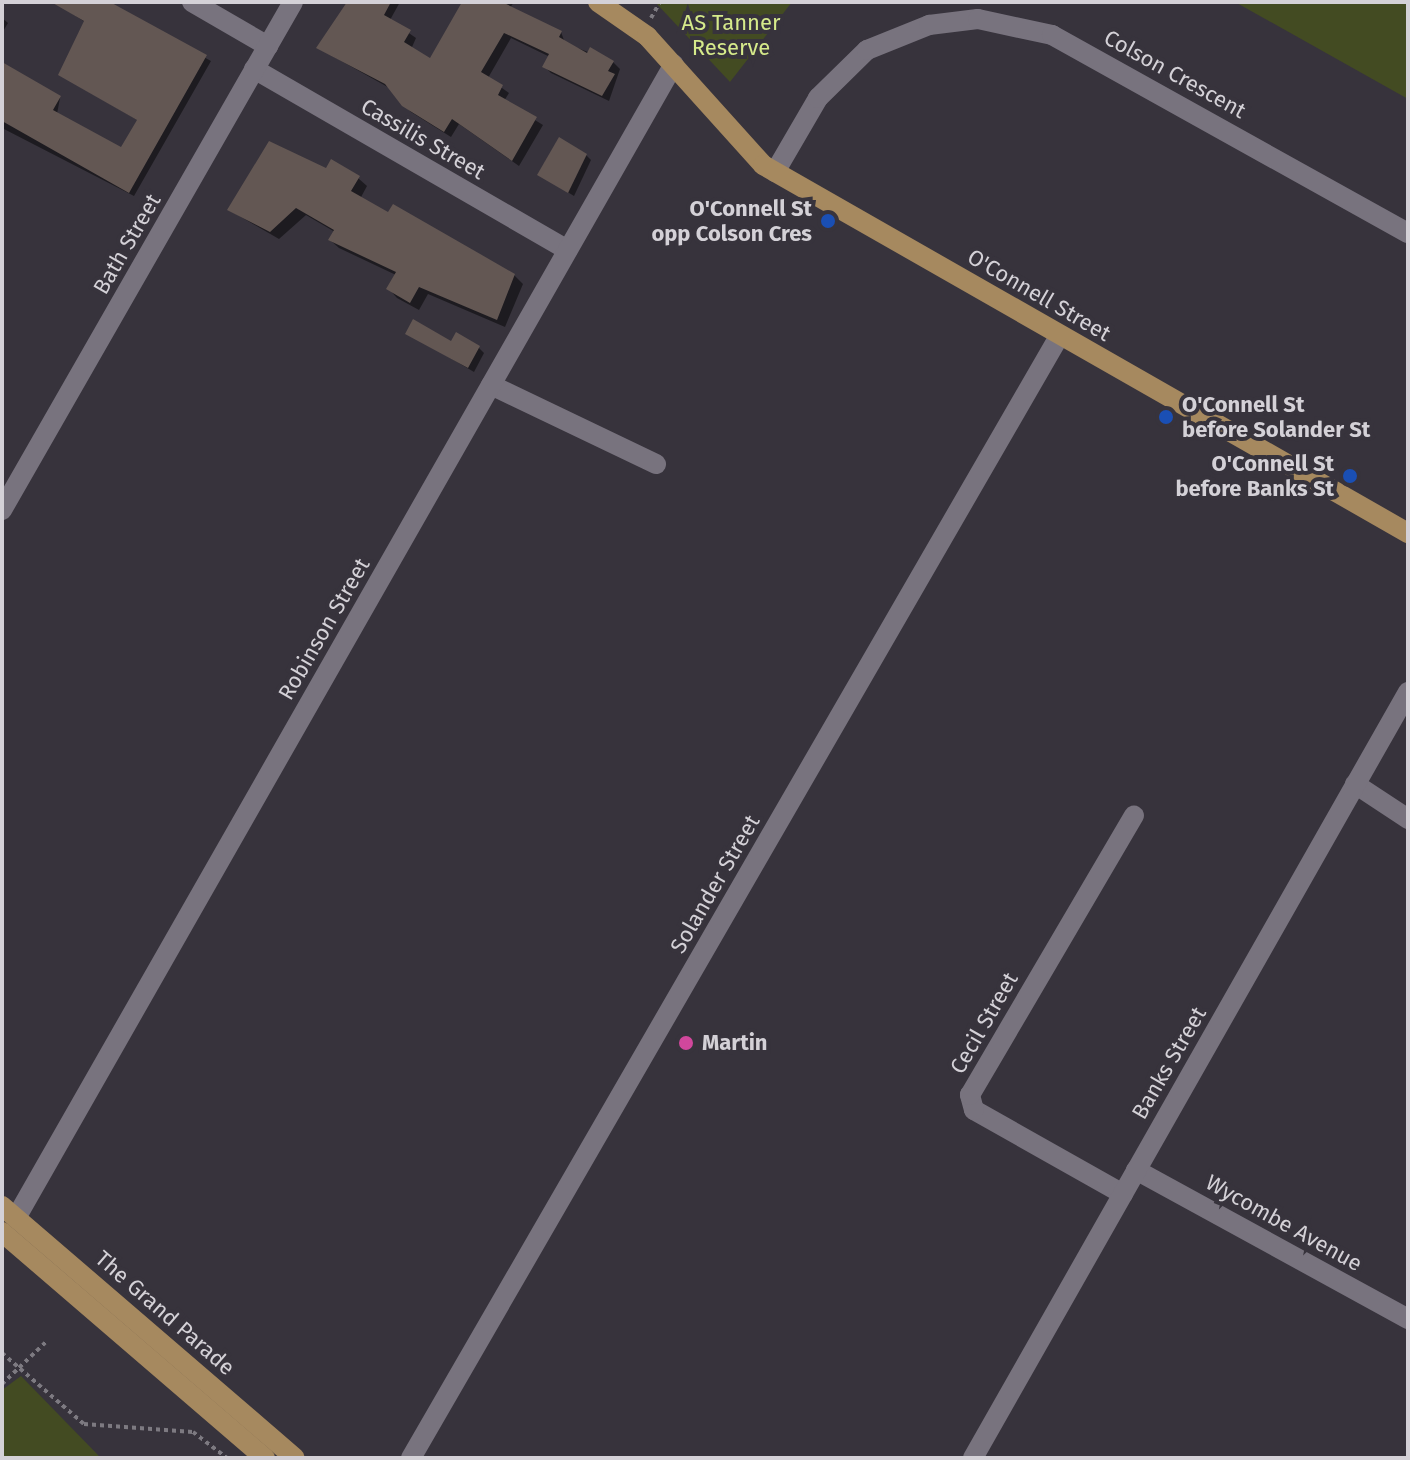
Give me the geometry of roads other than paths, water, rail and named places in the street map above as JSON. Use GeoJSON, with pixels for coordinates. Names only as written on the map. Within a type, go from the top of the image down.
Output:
{"type":"FeatureCollection","features":[{"type":"Feature","properties":{"kind":"main road","name":"O'Connell Street"},"geometry":{"type":"LineString","coordinates":[[598,2],[674,64],[729,134],[775,172],[1408,533]]}},
{"type":"Feature","properties":{"kind":"main road","name":"The Grand Parade"},"geometry":{"type":"LineString","coordinates":[[7,1219],[265,1458]]}},
{"type":"Feature","properties":{"kind":"main road","name":"The Grand Parade"},"geometry":{"type":"LineString","coordinates":[[7,1219],[295,1458]]}},
{"type":"Feature","properties":{"kind":"street"},"geometry":{"type":"LineString","coordinates":[[192,2],[268,46]]}},
{"type":"Feature","properties":{"kind":"street","name":"Bath Street"},"geometry":{"type":"LineString","coordinates":[[2,510],[293,2]]}},
{"type":"Feature","properties":{"kind":"street","name":"Colson Crescent"},"geometry":{"type":"LineString","coordinates":[[775,172],[818,98],[867,50],[929,25],[978,19],[1052,35],[1408,233]]}},
{"type":"Feature","properties":{"kind":"street","name":"Robinson Street"},"geometry":{"type":"LineString","coordinates":[[7,1219],[674,64]]}},
{"type":"Feature","properties":{"kind":"street","name":"Cassilis Street"},"geometry":{"type":"LineString","coordinates":[[254,69],[568,250]]}},
{"type":"Feature","properties":{"kind":"street","name":"Solander Street"},"geometry":{"type":"LineString","coordinates":[[411,1458],[1060,335]]}},
{"type":"Feature","properties":{"kind":"street"},"geometry":{"type":"LineString","coordinates":[[491,385],[656,464]]}},
{"type":"Feature","properties":{"kind":"street","name":"Banks Street"},"geometry":{"type":"LineString","coordinates":[[973,1458],[1408,692]]}},
{"type":"Feature","properties":{"kind":"street"},"geometry":{"type":"LineString","coordinates":[[1355,784],[1408,819]]}},
{"type":"Feature","properties":{"kind":"street","name":"Cecil Street"},"geometry":{"type":"LineString","coordinates":[[1123,1194],[974,1110],[970,1095],[1134,815]]}},
{"type":"Feature","properties":{"kind":"street","name":"Wycombe Avenue"},"geometry":{"type":"LineString","coordinates":[[1136,1170],[1408,1319]]}},
{"type":"Feature","properties":{"kind":"place","name":"O'Connell St opp Colson Cres"},"geometry":{"type":"Point","coordinates":[828,221]}},
{"type":"Feature","properties":{"kind":"place","name":"O'Connell St before Solander St"},"geometry":{"type":"Point","coordinates":[1166,417]}},
{"type":"Feature","properties":{"kind":"place","name":"O'Connell St before Banks St"},"geometry":{"type":"Point","coordinates":[1350,476]}},
{"type":"Feature","properties":{"kind":"place","name":"Martin"},"geometry":{"type":"Point","coordinates":[686,1043]}},
{"type":"Feature","properties":{"kind":"park label","name":"AS Tanner Reserve"},"geometry":{"type":"Point","coordinates":[731,34]}}]}
